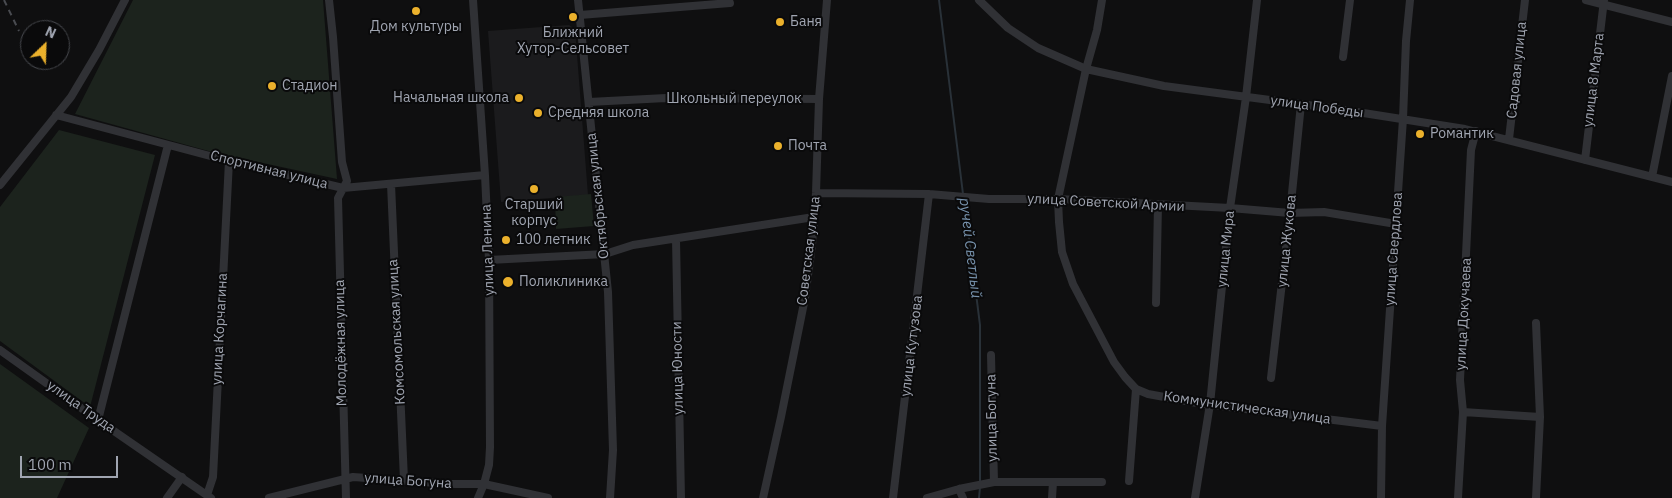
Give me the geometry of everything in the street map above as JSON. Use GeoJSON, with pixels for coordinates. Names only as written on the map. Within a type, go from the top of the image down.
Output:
{"type":"FeatureCollection","features":[{"type":"Feature","properties":{"kind":"street"},"geometry":{"type":"LineString","coordinates":[[0,185],[71,97],[84,77],[124,0]]}},
{"type":"Feature","properties":{"kind":"street","name":"Молодёжная улица"},"geometry":{"type":"LineString","coordinates":[[329,0],[342,162],[347,181],[338,198],[346,498]]}},
{"type":"Feature","properties":{"kind":"street","name":"улица Ленина"},"geometry":{"type":"LineString","coordinates":[[473,0],[489,260],[490,448],[489,465],[478,498]]}},
{"type":"Feature","properties":{"kind":"street","name":"Октябрьская улица"},"geometry":{"type":"LineString","coordinates":[[578,0],[608,292],[613,450],[610,498]]}},
{"type":"Feature","properties":{"kind":"street","name":"Советская улица"},"geometry":{"type":"LineString","coordinates":[[762,498],[781,417],[805,298],[816,193],[819,99],[827,0]]}},
{"type":"Feature","properties":{"kind":"street","name":"улица Победы"},"geometry":{"type":"LineString","coordinates":[[980,0],[1008,28],[1038,48],[1086,69],[1164,86],[1301,104],[1476,131],[1672,182]]}},
{"type":"Feature","properties":{"kind":"street"},"geometry":{"type":"LineString","coordinates":[[1102,0],[1058,200],[1059,222],[1062,252],[1073,284],[1114,362],[1124,377],[1136,389],[1129,481]]}},
{"type":"Feature","properties":{"kind":"street","name":"улица Мира"},"geometry":{"type":"LineString","coordinates":[[1195,498],[1210,404],[1230,208],[1246,97],[1257,0]]}},
{"type":"Feature","properties":{"kind":"street"},"geometry":{"type":"LineString","coordinates":[[1343,57],[1350,0]]}},
{"type":"Feature","properties":{"kind":"street","name":"улица Свердлова"},"geometry":{"type":"LineString","coordinates":[[1381,498],[1382,426],[1410,0]]}},
{"type":"Feature","properties":{"kind":"street","name":"Садовая улица"},"geometry":{"type":"LineString","coordinates":[[1509,139],[1525,0]]}},
{"type":"Feature","properties":{"kind":"street"},"geometry":{"type":"LineString","coordinates":[[1586,0],[1603,2],[1672,22]]}},
{"type":"Feature","properties":{"kind":"street","name":"улица 8 Марта"},"geometry":{"type":"LineString","coordinates":[[1585,160],[1603,2]]}},
{"type":"Feature","properties":{"kind":"street"},"geometry":{"type":"LineString","coordinates":[[580,15],[730,3]]}},
{"type":"Feature","properties":{"kind":"street"},"geometry":{"type":"LineString","coordinates":[[1652,177],[1672,76]]}},
{"type":"Feature","properties":{"kind":"street","name":"Школьный переулок"},"geometry":{"type":"LineString","coordinates":[[589,102],[666,98],[819,99]]}},
{"type":"Feature","properties":{"kind":"street","name":"улица Жукова"},"geometry":{"type":"LineString","coordinates":[[1270,378],[1301,104]]}},
{"type":"Feature","properties":{"kind":"street","name":"Спортивная улица"},"geometry":{"type":"LineString","coordinates":[[56,115],[228,161],[343,188],[485,175]]}},
{"type":"Feature","properties":{"kind":"street","name":"улица Докучаева"},"geometry":{"type":"LineString","coordinates":[[1458,498],[1463,412],[1460,380],[1471,150],[1476,131]]}},
{"type":"Feature","properties":{"kind":"street"},"geometry":{"type":"LineString","coordinates":[[98,420],[168,145]]}},
{"type":"Feature","properties":{"kind":"street","name":"улица Корчагина"},"geometry":{"type":"LineString","coordinates":[[209,497],[214,468],[228,161]]}},
{"type":"Feature","properties":{"kind":"street","name":"Комсомольская улица"},"geometry":{"type":"LineString","coordinates":[[391,184],[404,480]]}},
{"type":"Feature","properties":{"kind":"street","name":"улица Советской Армии"},"geometry":{"type":"LineString","coordinates":[[816,193],[929,194],[1230,208],[1290,213],[1324,212],[1396,224]]}},
{"type":"Feature","properties":{"kind":"street","name":"улица Кутузова"},"geometry":{"type":"LineString","coordinates":[[893,498],[929,194]]}},
{"type":"Feature","properties":{"kind":"street"},"geometry":{"type":"LineString","coordinates":[[1156,303],[1158,205]]}},
{"type":"Feature","properties":{"kind":"street"},"geometry":{"type":"LineString","coordinates":[[489,260],[605,254],[633,245],[814,217]]}},
{"type":"Feature","properties":{"kind":"street","name":"улица Юности"},"geometry":{"type":"LineString","coordinates":[[676,239],[682,498]]}},
{"type":"Feature","properties":{"kind":"street"},"geometry":{"type":"LineString","coordinates":[[1536,323],[1540,416],[1536,498]]}},
{"type":"Feature","properties":{"kind":"street","name":"улица Труда"},"geometry":{"type":"LineString","coordinates":[[0,350],[209,497]]}},
{"type":"Feature","properties":{"kind":"street","name":"улица Богуна"},"geometry":{"type":"LineString","coordinates":[[991,355],[994,482]]}},
{"type":"Feature","properties":{"kind":"street","name":"Коммунистическая улица"},"geometry":{"type":"LineString","coordinates":[[1136,389],[1148,394],[1210,404],[1382,426]]}},
{"type":"Feature","properties":{"kind":"street"},"geometry":{"type":"LineString","coordinates":[[1463,412],[1540,416]]}},
{"type":"Feature","properties":{"kind":"street"},"geometry":{"type":"LineString","coordinates":[[167,498],[182,477]]}},
{"type":"Feature","properties":{"kind":"street","name":"улица Богуна"},"geometry":{"type":"LineString","coordinates":[[269,498],[353,478],[484,484],[548,498]]}},
{"type":"Feature","properties":{"kind":"street","name":"улица Богуна"},"geometry":{"type":"LineString","coordinates":[[927,498],[994,482],[1102,482]]}},
{"type":"Feature","properties":{"kind":"street"},"geometry":{"type":"LineString","coordinates":[[1052,498],[1053,482]]}},
{"type":"Feature","properties":{"kind":"street"},"geometry":{"type":"LineString","coordinates":[[959,489],[963,498]]}},
{"type":"Feature","properties":{"kind":"shaded area"},"geometry":{"type":"Polygon","coordinates":[[[133,0],[323,0],[337,179],[212,152],[75,114],[133,0]]]}},
{"type":"Feature","properties":{"kind":"shaded area","name":"Средняя школа"},"geometry":{"type":"Polygon","coordinates":[[[569,25],[575,29],[588,195],[501,202],[488,31],[569,25]]]}},
{"type":"Feature","properties":{"kind":"shaded area"},"geometry":{"type":"Polygon","coordinates":[[[59,130],[155,155],[90,407],[0,341],[0,207],[59,130]]]}},
{"type":"Feature","properties":{"kind":"shaded area"},"geometry":{"type":"Polygon","coordinates":[[[591,194],[594,226],[556,229],[555,197],[591,194]]]}},
{"type":"Feature","properties":{"kind":"shaded area"},"geometry":{"type":"Polygon","coordinates":[[[0,364],[89,428],[57,498],[0,498],[0,364]]]}},
{"type":"Feature","properties":{"kind":"waterway","name":"ручей Светлый"},"geometry":{"type":"LineString","coordinates":[[939,0],[963,194]]}},
{"type":"Feature","properties":{"kind":"waterway","name":"ручей Светлый"},"geometry":{"type":"LineString","coordinates":[[964,198],[980,325],[980,483]]}},
{"type":"Feature","properties":{"kind":"waterway","name":"ручей Светлый"},"geometry":{"type":"LineString","coordinates":[[979,498],[980,487]]}},
{"type":"Feature","properties":{"kind":"railway"},"geometry":{"type":"LineString","coordinates":[[4,0],[19,31]]}},
{"type":"Feature","properties":{"kind":"place","name":"Дом культуры"},"geometry":{"type":"Point","coordinates":[416,11]}},
{"type":"Feature","properties":{"kind":"place","name":"Ближний Хутор-Сельсовет"},"geometry":{"type":"Point","coordinates":[573,17]}},
{"type":"Feature","properties":{"kind":"place","name":"Баня"},"geometry":{"type":"Point","coordinates":[780,22]}},
{"type":"Feature","properties":{"kind":"place","name":"Стадион"},"geometry":{"type":"Point","coordinates":[272,86]}},
{"type":"Feature","properties":{"kind":"place","name":"Начальная школа"},"geometry":{"type":"Point","coordinates":[519,98]}},
{"type":"Feature","properties":{"kind":"place","name":"Средняя школа"},"geometry":{"type":"Point","coordinates":[538,113]}},
{"type":"Feature","properties":{"kind":"place","name":"Романтик"},"geometry":{"type":"Point","coordinates":[1420,134]}},
{"type":"Feature","properties":{"kind":"place","name":"Почта"},"geometry":{"type":"Point","coordinates":[778,146]}},
{"type":"Feature","properties":{"kind":"place","name":"Старший корпус"},"geometry":{"type":"Point","coordinates":[534,189]}},
{"type":"Feature","properties":{"kind":"place","name":"100 летник"},"geometry":{"type":"Point","coordinates":[506,240]}},
{"type":"Feature","properties":{"kind":"place","name":"Поликлиника"},"geometry":{"type":"Point","coordinates":[508,282]}}]}
